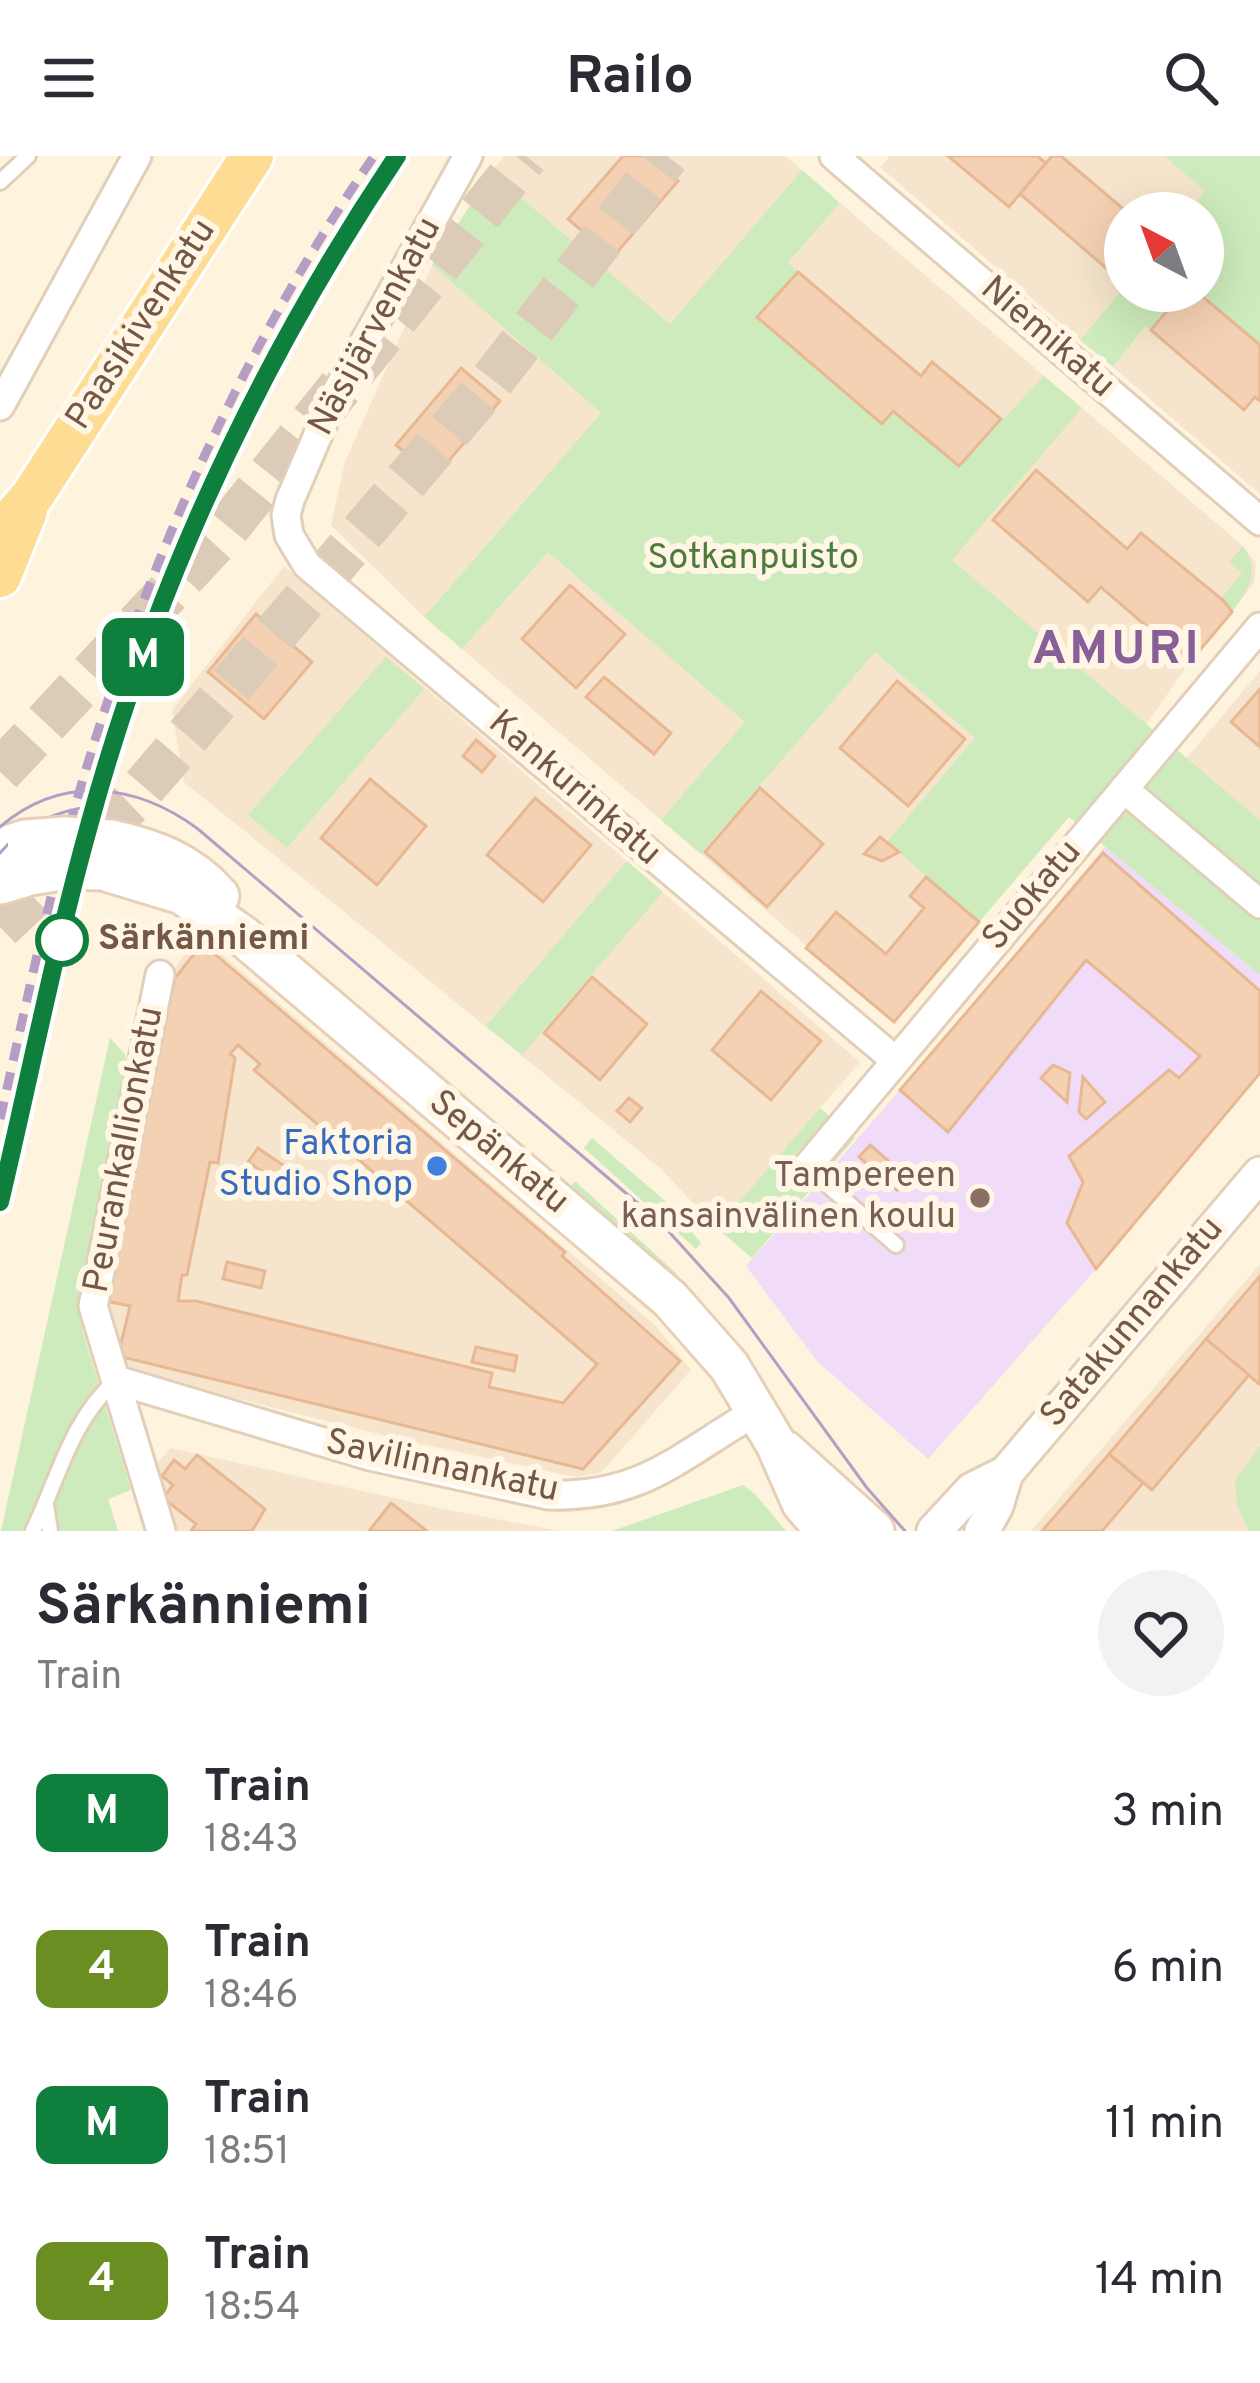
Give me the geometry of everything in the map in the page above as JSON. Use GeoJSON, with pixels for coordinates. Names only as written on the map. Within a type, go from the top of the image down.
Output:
{"type":"FeatureCollection","features":[{"type":"Feature","properties":{"kind":"main road","name":"Paasikivenkatu"},"geometry":{"type":"LineString","coordinates":[[0,534],[33,495],[253,156]]}},
{"type":"Feature","properties":{"kind":"main road","name":"Paasikivenkatu"},"geometry":{"type":"LineString","coordinates":[[0,576],[33,495]]}},
{"type":"Feature","properties":{"kind":"main road","name":"Sepänkatu"},"geometry":{"type":"LineString","coordinates":[[12,854],[64,837],[107,855],[166,855],[216,891],[243,936],[670,1299],[709,1340],[765,1428],[802,1503],[826,1531]]}},
{"type":"Feature","properties":{"kind":"main road","name":"Sepänkatu"},"geometry":{"type":"LineString","coordinates":[[765,1428],[874,1531]]}},
{"type":"Feature","properties":{"kind":"street"},"geometry":{"type":"LineString","coordinates":[[0,406],[137,156]]}},
{"type":"Feature","properties":{"kind":"street","name":"Näsijärvenkatu"},"geometry":{"type":"LineString","coordinates":[[290,500],[335,395],[468,156]]}},
{"type":"Feature","properties":{"kind":"street","name":"Niemikatu"},"geometry":{"type":"LineString","coordinates":[[834,156],[1260,521]]}},
{"type":"Feature","properties":{"kind":"street","name":"Kankurinkatu"},"geometry":{"type":"LineString","coordinates":[[290,500],[289,535],[307,565],[895,1060]]}},
{"type":"Feature","properties":{"kind":"street","name":"Suokatu"},"geometry":{"type":"LineString","coordinates":[[807,1167],[1260,627]]}},
{"type":"Feature","properties":{"kind":"street"},"geometry":{"type":"LineString","coordinates":[[1124,789],[1260,904]]}},
{"type":"Feature","properties":{"kind":"street","name":"Peurankallionkatu"},"geometry":{"type":"LineString","coordinates":[[160,975],[93,1306],[161,1531]]}},
{"type":"Feature","properties":{"kind":"street","name":"Satakunnankatu"},"geometry":{"type":"LineString","coordinates":[[934,1531],[961,1499],[1006,1473],[1260,1174]]}},
{"type":"Feature","properties":{"kind":"street","name":"Savilinnankatu"},"geometry":{"type":"LineString","coordinates":[[116,1380],[370,1456],[548,1496],[595,1494],[637,1484],[765,1428]]}},
{"type":"Feature","properties":{"kind":"street","name":"Satakunnankatu"},"geometry":{"type":"LineString","coordinates":[[982,1531],[1006,1473]]}},
{"type":"Feature","properties":{"kind":"lane"},"geometry":{"type":"LineString","coordinates":[[0,182],[28,156]]}},
{"type":"Feature","properties":{"kind":"lane"},"geometry":{"type":"LineString","coordinates":[[807,1167],[896,1245]]}},
{"type":"Feature","properties":{"kind":"lane"},"geometry":{"type":"LineString","coordinates":[[33,1531],[76,1426],[116,1380]]}},
{"type":"Feature","properties":{"kind":"lane"},"geometry":{"type":"LineString","coordinates":[[46,1505],[50,1531]]}},
{"type":"Feature","properties":{"kind":"shaded area"},"geometry":{"type":"Polygon","coordinates":[[[504,156],[786,156],[802,170],[670,325],[491,172],[504,156]]]}},
{"type":"Feature","properties":{"kind":"shaded area"},"geometry":{"type":"Polygon","coordinates":[[[890,156],[1164,156],[1206,191],[1104,192],[1104,311],[1080,340],[880,167],[890,156]]]}},
{"type":"Feature","properties":{"kind":"shaded area"},"geometry":{"type":"Polygon","coordinates":[[[840,203],[1049,380],[919,531],[710,354],[840,203]]]}},
{"type":"Feature","properties":{"kind":"shaded area"},"geometry":{"type":"Polygon","coordinates":[[[1260,229],[1260,494],[1113,367],[1159,312],[1224,312],[1224,268],[1260,229]]]}},
{"type":"Feature","properties":{"kind":"shaded area"},"geometry":{"type":"Polygon","coordinates":[[[432,265],[601,413],[424,617],[331,525],[345,462],[432,265]]]}},
{"type":"Feature","properties":{"kind":"shaded area"},"geometry":{"type":"Polygon","coordinates":[[[1082,408],[1243,546],[1256,563],[1254,583],[1146,725],[951,560],[1082,408]]]}},
{"type":"Feature","properties":{"kind":"shaded area"},"geometry":{"type":"Polygon","coordinates":[[[547,551],[746,722],[661,820],[462,649],[547,551]]]}},
{"type":"Feature","properties":{"kind":"shaded area"},"geometry":{"type":"Polygon","coordinates":[[[284,566],[860,1062],[717,1228],[659,1167],[184,782],[172,710],[284,566]]]}},
{"type":"Feature","properties":{"kind":"shaded area"},"geometry":{"type":"Polygon","coordinates":[[[875,651],[1068,817],[894,1022],[701,854],[875,651]]]}},
{"type":"Feature","properties":{"kind":"shaded area"},"geometry":{"type":"Polygon","coordinates":[[[1260,671],[1260,820],[1186,759],[1260,671]]]}},
{"type":"Feature","properties":{"kind":"shaded area","name":"Tampereen kansainvälinen koulu"},"geometry":{"type":"Polygon","coordinates":[[[1105,847],[1260,975],[1260,1073],[928,1459],[816,1360],[746,1266],[1105,847]]]}},
{"type":"Feature","properties":{"kind":"shaded area"},"geometry":{"type":"Polygon","coordinates":[[[198,943],[219,952],[655,1325],[691,1370],[601,1473],[575,1477],[394,1438],[127,1371],[114,1358],[100,1301],[168,979],[198,943]]]}},
{"type":"Feature","properties":{"kind":"shaded area"},"geometry":{"type":"Polygon","coordinates":[[[1260,1264],[1260,1531],[1031,1531],[1260,1264]]]}},
{"type":"Feature","properties":{"kind":"shaded area"},"geometry":{"type":"Polygon","coordinates":[[[171,1448],[560,1531],[169,1531],[151,1469],[171,1448]]]}},
{"type":"Feature","properties":{"kind":"green space"},"geometry":{"type":"Polygon","coordinates":[[[1164,156],[1260,156],[1260,345],[1221,312],[1224,192],[1205,191],[1164,156]]]}},
{"type":"Feature","properties":{"kind":"green space","name":"Sotkanpuisto"},"geometry":{"type":"Polygon","coordinates":[[[802,170],[840,203],[788,263],[798,272],[757,317],[881,423],[893,411],[959,466],[1044,376],[1082,408],[952,560],[1260,820],[1260,975],[1069,817],[979,922],[887,842],[975,738],[875,652],[701,854],[661,820],[745,722],[548,552],[462,649],[424,617],[601,413],[432,265],[491,172],[670,324],[802,170]]]}},
{"type":"Feature","properties":{"kind":"green space"},"geometry":{"type":"Polygon","coordinates":[[[1104,311],[1166,312],[1151,330],[1146,326],[1113,367],[1080,340],[1104,311]]]}},
{"type":"Feature","properties":{"kind":"green space"},"geometry":{"type":"Polygon","coordinates":[[[1243,546],[1251,564],[1251,580],[1232,612],[1221,598],[1242,573],[1229,562],[1243,546]]]}},
{"type":"Feature","properties":{"kind":"green space"},"geometry":{"type":"Polygon","coordinates":[[[386,657],[424,689],[287,848],[248,815],[386,657]]]}},
{"type":"Feature","properties":{"kind":"green space"},"geometry":{"type":"Polygon","coordinates":[[[627,861],[663,892],[522,1055],[486,1026],[627,861]]]}},
{"type":"Feature","properties":{"kind":"green space"},"geometry":{"type":"Polygon","coordinates":[[[110,1038],[125,1054],[127,1074],[80,1308],[82,1329],[131,1490],[108,1499],[118,1531],[1,1531],[110,1038]]]}},
{"type":"Feature","properties":{"kind":"green space"},"geometry":{"type":"Polygon","coordinates":[[[820,1108],[855,1138],[752,1258],[717,1228],[820,1108]]]}},
{"type":"Feature","properties":{"kind":"green space"},"geometry":{"type":"Polygon","coordinates":[[[592,1138],[664,1200],[701,1243],[696,1249],[584,1148],[592,1138]]]}},
{"type":"Feature","properties":{"kind":"green space"},"geometry":{"type":"Polygon","coordinates":[[[575,1181],[677,1274],[672,1279],[568,1190],[575,1181]]]}},
{"type":"Feature","properties":{"kind":"green space"},"geometry":{"type":"Polygon","coordinates":[[[1260,1446],[1260,1531],[1249,1531],[1237,1505],[1235,1480],[1260,1446]]]}},
{"type":"Feature","properties":{"kind":"green space"},"geometry":{"type":"Polygon","coordinates":[[[743,1485],[786,1531],[612,1531],[743,1485]]]}},
{"type":"Feature","properties":{"kind":"building"},"geometry":{"type":"Polygon","coordinates":[[[623,156],[649,156],[678,181],[613,257],[568,219],[623,156]]]}},
{"type":"Feature","properties":{"kind":"building"},"geometry":{"type":"Polygon","coordinates":[[[948,156],[1037,156],[1046,163],[1009,207],[948,156]]]}},
{"type":"Feature","properties":{"kind":"building"},"geometry":{"type":"Polygon","coordinates":[[[1052,156],[1061,156],[1104,193],[1104,266],[1020,194],[1052,156]]]}},
{"type":"Feature","properties":{"kind":"building"},"geometry":{"type":"Polygon","coordinates":[[[798,272],[921,376],[932,362],[1001,419],[959,466],[893,411],[882,424],[757,317],[798,272]]]}},
{"type":"Feature","properties":{"kind":"building"},"geometry":{"type":"Polygon","coordinates":[[[1166,312],[1221,312],[1260,345],[1260,401],[1255,397],[1244,410],[1151,330],[1166,312]]]}},
{"type":"Feature","properties":{"kind":"building"},"geometry":{"type":"Polygon","coordinates":[[[461,368],[500,401],[434,478],[396,445],[461,368]]]}},
{"type":"Feature","properties":{"kind":"building"},"geometry":{"type":"Polygon","coordinates":[[[1036,470],[1127,549],[1141,533],[1224,601],[1232,612],[1189,663],[1101,587],[1088,602],[993,520],[1036,470]]]}},
{"type":"Feature","properties":{"kind":"building"},"geometry":{"type":"Polygon","coordinates":[[[570,585],[625,634],[576,688],[522,639],[570,585]]]}},
{"type":"Feature","properties":{"kind":"building"},"geometry":{"type":"Polygon","coordinates":[[[256,614],[312,662],[264,719],[208,672],[256,614]]]}},
{"type":"Feature","properties":{"kind":"building"},"geometry":{"type":"Polygon","coordinates":[[[604,677],[671,733],[654,754],[586,697],[604,677]]]}},
{"type":"Feature","properties":{"kind":"building"},"geometry":{"type":"Polygon","coordinates":[[[897,681],[965,739],[908,806],[840,748],[897,681]]]}},
{"type":"Feature","properties":{"kind":"building"},"geometry":{"type":"Polygon","coordinates":[[[1260,689],[1260,747],[1231,722],[1260,689]]]}},
{"type":"Feature","properties":{"kind":"building"},"geometry":{"type":"Polygon","coordinates":[[[476,740],[495,756],[482,772],[463,756],[476,740]]]}},
{"type":"Feature","properties":{"kind":"building"},"geometry":{"type":"Polygon","coordinates":[[[370,779],[426,826],[377,885],[321,838],[370,779]]]}},
{"type":"Feature","properties":{"kind":"building"},"geometry":{"type":"Polygon","coordinates":[[[760,788],[823,844],[767,907],[705,852],[760,788]]]}},
{"type":"Feature","properties":{"kind":"building"},"geometry":{"type":"Polygon","coordinates":[[[535,798],[591,845],[543,902],[487,855],[535,798]]]}},
{"type":"Feature","properties":{"kind":"building"},"geometry":{"type":"Polygon","coordinates":[[[880,837],[899,852],[882,861],[864,854],[880,837]]]}},
{"type":"Feature","properties":{"kind":"building"},"geometry":{"type":"Polygon","coordinates":[[[1103,853],[1260,991],[1260,1073],[1096,1269],[1067,1223],[1083,1182],[1069,1156],[1169,1070],[1179,1078],[1200,1056],[1086,960],[948,1132],[900,1090],[1103,853]]]}},
{"type":"Feature","properties":{"kind":"building"},"geometry":{"type":"Polygon","coordinates":[[[926,877],[979,922],[894,1022],[806,948],[836,912],[886,954],[924,908],[910,896],[926,877]]]}},
{"type":"Feature","properties":{"kind":"building"},"geometry":{"type":"Polygon","coordinates":[[[198,949],[210,950],[565,1252],[562,1256],[680,1361],[583,1469],[118,1356],[130,1306],[106,1301],[175,978],[198,949]],[[238,1045],[230,1054],[235,1058],[218,1163],[210,1162],[178,1301],[196,1301],[492,1373],[489,1387],[563,1403],[597,1364],[254,1070],[260,1064],[238,1045]]]}},
{"type":"Feature","properties":{"kind":"building"},"geometry":{"type":"Polygon","coordinates":[[[592,977],[647,1024],[600,1080],[544,1033],[592,977]]]}},
{"type":"Feature","properties":{"kind":"building"},"geometry":{"type":"Polygon","coordinates":[[[761,991],[821,1041],[771,1100],[712,1050],[761,991]]]}},
{"type":"Feature","properties":{"kind":"building"},"geometry":{"type":"Polygon","coordinates":[[[1053,1065],[1070,1073],[1067,1102],[1041,1078],[1053,1065]]]}},
{"type":"Feature","properties":{"kind":"building"},"geometry":{"type":"Polygon","coordinates":[[[1083,1077],[1105,1102],[1086,1119],[1079,1112],[1083,1077]]]}},
{"type":"Feature","properties":{"kind":"building"},"geometry":{"type":"Polygon","coordinates":[[[629,1098],[642,1108],[630,1122],[617,1111],[629,1098]]]}},
{"type":"Feature","properties":{"kind":"building"},"geometry":{"type":"Polygon","coordinates":[[[870,1145],[907,1177],[897,1190],[859,1157],[870,1145]]]}},
{"type":"Feature","properties":{"kind":"building"},"geometry":{"type":"Polygon","coordinates":[[[258,1148],[293,1172],[284,1186],[248,1162],[258,1148]]]}},
{"type":"Feature","properties":{"kind":"building"},"geometry":{"type":"Polygon","coordinates":[[[227,1262],[265,1271],[261,1288],[223,1279],[227,1262]]]}},
{"type":"Feature","properties":{"kind":"building"},"geometry":{"type":"Polygon","coordinates":[[[1260,1276],[1260,1383],[1259,1384],[1206,1339],[1260,1276]]]}},
{"type":"Feature","properties":{"kind":"building"},"geometry":{"type":"Polygon","coordinates":[[[1206,1339],[1249,1375],[1152,1490],[1109,1454],[1206,1339]]]}},
{"type":"Feature","properties":{"kind":"building"},"geometry":{"type":"Polygon","coordinates":[[[476,1347],[517,1356],[514,1371],[472,1362],[476,1347]]]}},
{"type":"Feature","properties":{"kind":"building"},"geometry":{"type":"Polygon","coordinates":[[[1109,1454],[1143,1483],[1102,1531],[1042,1531],[1109,1454]]]}},
{"type":"Feature","properties":{"kind":"building"},"geometry":{"type":"Polygon","coordinates":[[[197,1455],[265,1509],[252,1531],[191,1531],[196,1524],[163,1498],[173,1485],[162,1476],[174,1460],[185,1469],[197,1455]]]}},
{"type":"Feature","properties":{"kind":"building"},"geometry":{"type":"Polygon","coordinates":[[[391,1503],[427,1531],[369,1531],[391,1503]]]}},
{"type":"Feature","properties":{"kind":"tunnel"},"geometry":{"type":"LineString","coordinates":[[0,772],[219,538],[526,156]]}},
{"type":"Feature","properties":{"kind":"tunnel"},"geometry":{"type":"LineString","coordinates":[[0,927],[132,801],[490,383],[667,156]]}},
{"type":"Feature","properties":{"kind":"tram line"},"geometry":{"type":"LineString","coordinates":[[0,827],[48,798],[99,791],[149,802],[198,829],[661,1223],[729,1298],[867,1488],[905,1531]]}},
{"type":"Feature","properties":{"kind":"tram line"},"geometry":{"type":"LineString","coordinates":[[0,853],[41,821],[91,807]]}},
{"type":"Feature","properties":{"kind":"railway"},"geometry":{"type":"LineString","coordinates":[[0,1119],[72,817],[160,558],[235,392],[278,311],[374,156]]}},
{"type":"Feature","properties":{"kind":"railway"},"geometry":{"type":"LineString","coordinates":[[0,1202],[77,869],[147,647],[180,561],[257,394],[347,233],[397,156]]}},
{"type":"Feature","properties":{"kind":"train","name":"M"},"geometry":{"type":"LineString","coordinates":[[0,1202],[90,822],[145,650],[187,542],[258,388],[397,156]]}},
{"type":"Feature","properties":{"kind":"place","name":"Särkänniemi"},"geometry":{"type":"Point","coordinates":[62,940]}},
{"type":"Feature","properties":{"kind":"place","name":"Faktoria Studio Shop"},"geometry":{"type":"Point","coordinates":[437,1166]}},
{"type":"Feature","properties":{"kind":"place","name":"Tampereen kansainvälinen koulu"},"geometry":{"type":"Point","coordinates":[980,1198]}},
{"type":"Feature","properties":{"kind":"district","name":"AMURI"},"geometry":{"type":"Point","coordinates":[1117,651]}}]}
